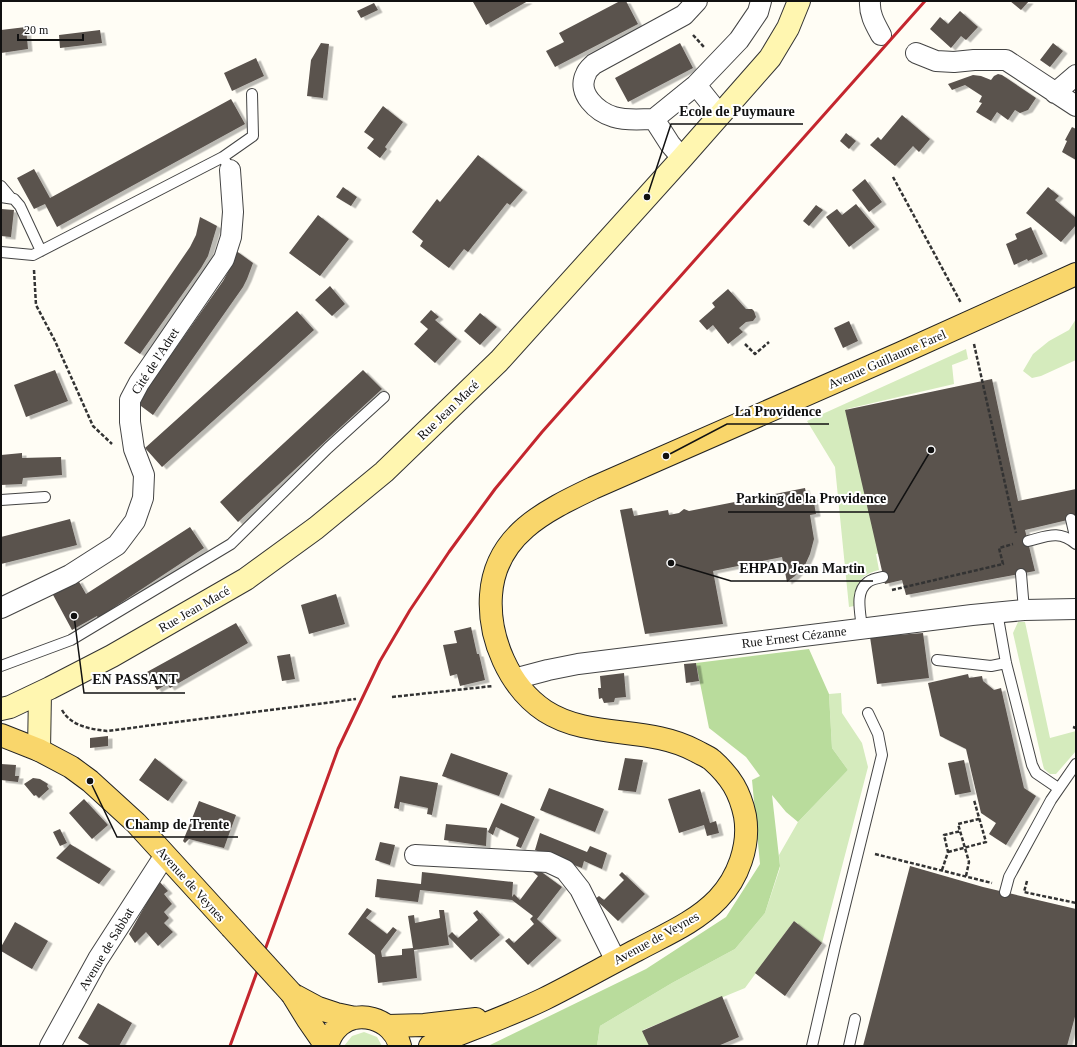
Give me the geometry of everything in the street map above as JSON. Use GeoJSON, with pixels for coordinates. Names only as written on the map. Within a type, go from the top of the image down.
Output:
{"type":"FeatureCollection","features":[{"type":"Feature","properties":{"kind":"main road","name":"Rue Jean Macé"},"geometry":{"type":"LineString","coordinates":[[1,709],[10,707],[45,691],[138,642],[246,579],[316,528],[384,472],[498,361],[720,115],[770,58],[788,28],[798,1]]}},
{"type":"Feature","properties":{"kind":"main road","name":"Avenue Guillaume Farel"},"geometry":{"type":"LineString","coordinates":[[514,679],[498,648],[492,623],[491,597],[494,574],[503,553],[518,534],[538,518],[559,504],[594,488],[1076,274]]}},
{"type":"Feature","properties":{"kind":"main road","name":"Avenue de Veynes"},"geometry":{"type":"LineString","coordinates":[[430,1046],[510,1014],[545,998],[696,918],[718,899],[737,874],[745,846],[746,824],[742,800],[731,778],[711,759],[682,743],[658,736],[589,727],[567,722],[545,711],[528,697],[514,679]]}},
{"type":"Feature","properties":{"kind":"main road"},"geometry":{"type":"LineString","coordinates":[[39,750],[45,691]]}},
{"type":"Feature","properties":{"kind":"main road","name":"Avenue de Veynes"},"geometry":{"type":"LineString","coordinates":[[1,735],[39,750],[71,767],[90,781],[136,823],[292,994],[326,1046]]}},
{"type":"Feature","properties":{"kind":"main road","name":"Avenue de Veynes"},"geometry":{"type":"LineString","coordinates":[[292,994],[318,1008],[336,1014],[355,1018],[366,1017],[378,1019],[388,1026],[458,1022],[510,1014]]}},
{"type":"Feature","properties":{"kind":"main road"},"geometry":{"type":"LineString","coordinates":[[326,1046],[336,1028],[355,1018]]}},
{"type":"Feature","properties":{"kind":"main road"},"geometry":{"type":"LineString","coordinates":[[388,1026],[394,1032],[400,1046]]}},
{"type":"Feature","properties":{"kind":"street"},"geometry":{"type":"LineString","coordinates":[[690,8],[594,64],[586,73],[583,85],[586,96],[596,106],[612,116],[625,119],[654,119],[696,86],[739,40],[758,12],[762,1]]}},
{"type":"Feature","properties":{"kind":"street"},"geometry":{"type":"LineString","coordinates":[[870,1],[869,7],[872,19],[881,35]]}},
{"type":"Feature","properties":{"kind":"street"},"geometry":{"type":"LineString","coordinates":[[916,53],[936,61],[954,62],[974,60],[1006,60],[1054,93],[1076,106]]}},
{"type":"Feature","properties":{"kind":"street"},"geometry":{"type":"LineString","coordinates":[[1054,93],[1076,75]]}},
{"type":"Feature","properties":{"kind":"street"},"geometry":{"type":"LineString","coordinates":[[696,86],[720,115]]}},
{"type":"Feature","properties":{"kind":"street"},"geometry":{"type":"LineString","coordinates":[[654,119],[670,144],[682,158]]}},
{"type":"Feature","properties":{"kind":"street","name":"Cité de l'Adret"},"geometry":{"type":"LineString","coordinates":[[1,608],[70,575],[116,545],[135,522],[143,498],[144,475],[134,449],[130,422],[130,400],[139,382],[224,259],[230,237],[233,212],[227,164]]}},
{"type":"Feature","properties":{"kind":"street","name":"Rue Ernest Cézanne"},"geometry":{"type":"LineString","coordinates":[[514,679],[578,664],[997,612],[1076,609]]}},
{"type":"Feature","properties":{"kind":"street"},"geometry":{"type":"LineString","coordinates":[[415,854],[548,862],[565,870],[580,889],[616,961]]}},
{"type":"Feature","properties":{"kind":"street","name":"Avenue de Sabbat"},"geometry":{"type":"LineString","coordinates":[[50,1046],[98,959],[165,855]]}},
{"type":"Feature","properties":{"kind":"lane"},"geometry":{"type":"LineString","coordinates":[[1,252],[37,253],[227,164],[253,136],[252,94]]}},
{"type":"Feature","properties":{"kind":"lane"},"geometry":{"type":"LineString","coordinates":[[1,186],[6,198],[14,198],[20,206],[37,253]]}},
{"type":"Feature","properties":{"kind":"lane"},"geometry":{"type":"LineString","coordinates":[[1,666],[71,640],[230,544],[328,448],[384,397]]}},
{"type":"Feature","properties":{"kind":"lane"},"geometry":{"type":"LineString","coordinates":[[1,500],[45,497]]}},
{"type":"Feature","properties":{"kind":"lane"},"geometry":{"type":"LineString","coordinates":[[1071,519],[1076,541]]}},
{"type":"Feature","properties":{"kind":"lane"},"geometry":{"type":"LineString","coordinates":[[1028,541],[1053,535],[1068,538],[1076,544]]}},
{"type":"Feature","properties":{"kind":"lane"},"geometry":{"type":"LineString","coordinates":[[1021,574],[1024,610]]}},
{"type":"Feature","properties":{"kind":"lane"},"geometry":{"type":"LineString","coordinates":[[862,629],[859,598],[861,589],[869,581],[883,577]]}},
{"type":"Feature","properties":{"kind":"lane"},"geometry":{"type":"LineString","coordinates":[[997,612],[1006,663],[1032,765],[1036,773],[1058,788]]}},
{"type":"Feature","properties":{"kind":"lane"},"geometry":{"type":"LineString","coordinates":[[937,660],[991,666],[1006,663]]}},
{"type":"Feature","properties":{"kind":"lane"},"geometry":{"type":"LineString","coordinates":[[812,1046],[882,755],[878,734],[868,713]]}},
{"type":"Feature","properties":{"kind":"lane"},"geometry":{"type":"LineString","coordinates":[[1005,892],[1010,877],[1058,788],[1076,764]]}},
{"type":"Feature","properties":{"kind":"lane"},"geometry":{"type":"LineString","coordinates":[[849,1046],[855,1019]]}},
{"type":"Feature","properties":{"kind":"path"},"geometry":{"type":"LineString","coordinates":[[690,8],[691,33],[707,50]]}},
{"type":"Feature","properties":{"kind":"path"},"geometry":{"type":"LineString","coordinates":[[893,177],[971,321]]}},
{"type":"Feature","properties":{"kind":"path"},"geometry":{"type":"LineString","coordinates":[[37,253],[36,306],[55,342],[93,426],[112,444],[136,455]]}},
{"type":"Feature","properties":{"kind":"path"},"geometry":{"type":"LineString","coordinates":[[745,344],[755,354],[769,342]]}},
{"type":"Feature","properties":{"kind":"path"},"geometry":{"type":"LineString","coordinates":[[974,344],[1016,535]]}},
{"type":"Feature","properties":{"kind":"path"},"geometry":{"type":"LineString","coordinates":[[903,588],[1003,564],[999,548],[1018,543]]}},
{"type":"Feature","properties":{"kind":"path"},"geometry":{"type":"LineString","coordinates":[[392,697],[492,686],[514,679]]}},
{"type":"Feature","properties":{"kind":"path"},"geometry":{"type":"LineString","coordinates":[[45,691],[72,722],[92,730],[107,731],[356,699]]}},
{"type":"Feature","properties":{"kind":"path"},"geometry":{"type":"LineString","coordinates":[[948,852],[986,842],[974,800]]}},
{"type":"Feature","properties":{"kind":"path"},"geometry":{"type":"LineString","coordinates":[[966,876],[969,862],[958,824],[979,819]]}},
{"type":"Feature","properties":{"kind":"path"},"geometry":{"type":"LineString","coordinates":[[942,870],[948,852],[944,835],[961,831]]}},
{"type":"Feature","properties":{"kind":"path"},"geometry":{"type":"LineString","coordinates":[[869,853],[990,883]]}},
{"type":"Feature","properties":{"kind":"path"},"geometry":{"type":"LineString","coordinates":[[1027,880],[1024,892],[1076,903]]}},
{"type":"Feature","properties":{"kind":"green space"},"geometry":{"type":"Polygon","coordinates":[[[1076,319],[1076,360],[1041,376],[1032,378],[1023,371],[1033,354],[1049,341],[1069,330],[1076,319]]]}},
{"type":"Feature","properties":{"kind":"green space"},"geometry":{"type":"Polygon","coordinates":[[[966,349],[968,359],[952,365],[954,384],[847,409],[881,553],[876,554],[879,570],[862,578],[855,593],[854,606],[849,607],[835,467],[807,421],[966,349]]]}},
{"type":"Feature","properties":{"kind":"green space"},"geometry":{"type":"Polygon","coordinates":[[[1018,622],[1025,622],[1050,738],[1076,731],[1076,751],[1056,774],[1050,774],[1044,769],[1042,761],[1013,633],[1018,622]]]}},
{"type":"Feature","properties":{"kind":"green space"},"geometry":{"type":"Polygon","coordinates":[[[809,649],[829,694],[832,748],[848,770],[798,822],[786,812],[772,795],[780,866],[765,913],[735,949],[672,983],[600,1026],[597,1046],[488,1046],[646,969],[726,917],[760,864],[752,780],[760,776],[746,757],[709,728],[696,663],[809,649]]]}},
{"type":"Feature","properties":{"kind":"green space"},"geometry":{"type":"Polygon","coordinates":[[[841,693],[842,713],[862,743],[868,767],[822,943],[794,921],[745,988],[643,1030],[649,1046],[597,1046],[600,1026],[672,983],[735,949],[765,913],[780,868],[779,855],[798,822],[848,770],[832,748],[829,694],[841,693]]]}},
{"type":"Feature","properties":{"kind":"green space"},"geometry":{"type":"Polygon","coordinates":[[[364,1032],[377,1037],[382,1046],[344,1046],[352,1036],[364,1032]]]}},
{"type":"Feature","properties":{"kind":"building"},"geometry":{"type":"Polygon","coordinates":[[[528,1],[486,25],[473,2],[528,1]]]}},
{"type":"Feature","properties":{"kind":"building"},"geometry":{"type":"Polygon","coordinates":[[[620,1],[626,1],[638,24],[555,67],[546,51],[564,42],[559,33],[620,1]]]}},
{"type":"Feature","properties":{"kind":"building"},"geometry":{"type":"Polygon","coordinates":[[[1010,1],[1029,1],[1021,10],[1010,1]]]}},
{"type":"Feature","properties":{"kind":"building"},"geometry":{"type":"Polygon","coordinates":[[[374,3],[378,10],[361,18],[357,11],[374,3]]]}},
{"type":"Feature","properties":{"kind":"building"},"geometry":{"type":"Polygon","coordinates":[[[960,11],[978,27],[966,40],[961,36],[951,48],[930,29],[940,17],[948,24],[960,11]]]}},
{"type":"Feature","properties":{"kind":"building"},"geometry":{"type":"Polygon","coordinates":[[[26,27],[28,49],[1,53],[1,30],[26,27]]]}},
{"type":"Feature","properties":{"kind":"building"},"geometry":{"type":"Polygon","coordinates":[[[100,30],[102,43],[60,48],[59,35],[100,30]]]}},
{"type":"Feature","properties":{"kind":"building"},"geometry":{"type":"Polygon","coordinates":[[[321,43],[329,44],[323,98],[307,96],[311,60],[321,43]]]}},
{"type":"Feature","properties":{"kind":"building"},"geometry":{"type":"Polygon","coordinates":[[[680,43],[693,68],[628,102],[615,78],[680,43]]]}},
{"type":"Feature","properties":{"kind":"building"},"geometry":{"type":"Polygon","coordinates":[[[1053,43],[1063,51],[1050,67],[1040,60],[1053,43]]]}},
{"type":"Feature","properties":{"kind":"building"},"geometry":{"type":"Polygon","coordinates":[[[256,58],[264,76],[232,91],[224,73],[256,58]]]}},
{"type":"Feature","properties":{"kind":"building"},"geometry":{"type":"Polygon","coordinates":[[[998,74],[1002,75],[1036,98],[1028,110],[1020,113],[1015,110],[1008,120],[997,112],[991,121],[976,112],[982,103],[979,102],[982,96],[965,85],[952,90],[948,84],[973,75],[991,80],[998,74]]]}},
{"type":"Feature","properties":{"kind":"building"},"geometry":{"type":"Polygon","coordinates":[[[231,99],[245,124],[57,227],[45,204],[34,209],[17,178],[34,169],[50,198],[231,99]]]}},
{"type":"Feature","properties":{"kind":"building"},"geometry":{"type":"Polygon","coordinates":[[[383,106],[403,122],[385,147],[387,149],[380,158],[367,148],[374,139],[364,132],[383,106]]]}},
{"type":"Feature","properties":{"kind":"building"},"geometry":{"type":"Polygon","coordinates":[[[902,115],[930,139],[919,152],[913,146],[895,166],[870,145],[878,137],[881,140],[902,115]]]}},
{"type":"Feature","properties":{"kind":"building"},"geometry":{"type":"Polygon","coordinates":[[[1072,127],[1076,129],[1076,160],[1062,152],[1067,141],[1065,140],[1072,127]]]}},
{"type":"Feature","properties":{"kind":"building"},"geometry":{"type":"Polygon","coordinates":[[[846,133],[856,141],[849,149],[840,141],[846,133]]]}},
{"type":"Feature","properties":{"kind":"building"},"geometry":{"type":"Polygon","coordinates":[[[478,155],[523,190],[510,205],[507,203],[468,252],[464,249],[449,268],[420,246],[423,241],[412,232],[437,199],[440,202],[478,155]]]}},
{"type":"Feature","properties":{"kind":"building"},"geometry":{"type":"Polygon","coordinates":[[[865,179],[882,202],[869,212],[852,190],[865,179]]]}},
{"type":"Feature","properties":{"kind":"building"},"geometry":{"type":"Polygon","coordinates":[[[343,187],[357,197],[351,206],[336,197],[343,187]]]}},
{"type":"Feature","properties":{"kind":"building"},"geometry":{"type":"Polygon","coordinates":[[[1048,187],[1059,196],[1055,200],[1076,218],[1076,225],[1061,242],[1026,213],[1048,187]]]}},
{"type":"Feature","properties":{"kind":"building"},"geometry":{"type":"Polygon","coordinates":[[[856,204],[875,227],[849,247],[826,217],[837,209],[842,215],[856,204]]]}},
{"type":"Feature","properties":{"kind":"building"},"geometry":{"type":"Polygon","coordinates":[[[816,205],[823,210],[809,226],[803,221],[816,205]]]}},
{"type":"Feature","properties":{"kind":"building"},"geometry":{"type":"Polygon","coordinates":[[[1,209],[14,210],[11,237],[1,236],[1,209]]]}},
{"type":"Feature","properties":{"kind":"building"},"geometry":{"type":"Polygon","coordinates":[[[318,215],[349,239],[320,276],[289,253],[318,215]]]}},
{"type":"Feature","properties":{"kind":"building"},"geometry":{"type":"Polygon","coordinates":[[[200,217],[217,226],[208,256],[140,354],[124,343],[190,247],[196,235],[200,217]]]}},
{"type":"Feature","properties":{"kind":"building"},"geometry":{"type":"Polygon","coordinates":[[[1031,227],[1043,254],[1028,261],[1027,259],[1014,265],[1006,244],[1017,239],[1015,234],[1031,227]]]}},
{"type":"Feature","properties":{"kind":"building"},"geometry":{"type":"Polygon","coordinates":[[[235,250],[253,263],[247,279],[243,287],[153,415],[137,403],[223,281],[228,272],[235,250]]]}},
{"type":"Feature","properties":{"kind":"building"},"geometry":{"type":"Polygon","coordinates":[[[330,286],[345,304],[332,316],[315,300],[330,286]]]}},
{"type":"Feature","properties":{"kind":"building"},"geometry":{"type":"Polygon","coordinates":[[[728,289],[746,309],[752,309],[754,311],[756,317],[753,321],[746,322],[739,328],[743,332],[728,344],[713,325],[707,330],[699,321],[715,307],[712,303],[728,289]]]}},
{"type":"Feature","properties":{"kind":"building"},"geometry":{"type":"Polygon","coordinates":[[[431,310],[439,317],[435,320],[457,339],[435,363],[414,344],[428,329],[420,322],[431,310]]]}},
{"type":"Feature","properties":{"kind":"building"},"geometry":{"type":"Polygon","coordinates":[[[297,311],[314,330],[162,467],[145,448],[297,311]]]}},
{"type":"Feature","properties":{"kind":"building"},"geometry":{"type":"Polygon","coordinates":[[[480,313],[497,327],[480,345],[464,331],[480,313]]]}},
{"type":"Feature","properties":{"kind":"building"},"geometry":{"type":"Polygon","coordinates":[[[849,321],[858,341],[843,348],[834,328],[849,321]]]}},
{"type":"Feature","properties":{"kind":"building"},"geometry":{"type":"Polygon","coordinates":[[[55,370],[68,401],[26,417],[14,385],[55,370]]]}},
{"type":"Feature","properties":{"kind":"building"},"geometry":{"type":"Polygon","coordinates":[[[363,370],[382,389],[238,522],[220,502],[363,370]]]}},
{"type":"Feature","properties":{"kind":"building"},"geometry":{"type":"Polygon","coordinates":[[[992,379],[1018,501],[1076,489],[1076,518],[1025,530],[1035,571],[906,595],[902,580],[885,584],[845,410],[992,379]]]}},
{"type":"Feature","properties":{"kind":"building"},"geometry":{"type":"Polygon","coordinates":[[[22,453],[22,458],[61,457],[62,475],[23,478],[22,484],[1,485],[1,455],[22,453]]]}},
{"type":"Feature","properties":{"kind":"building"},"geometry":{"type":"Polygon","coordinates":[[[805,488],[807,498],[813,497],[816,514],[810,515],[814,539],[805,565],[795,576],[787,582],[782,557],[713,571],[723,624],[645,634],[620,510],[632,508],[634,516],[668,510],[669,515],[679,513],[684,509],[689,511],[805,488]]]}},
{"type":"Feature","properties":{"kind":"building"},"geometry":{"type":"Polygon","coordinates":[[[70,519],[77,545],[1,564],[1,537],[70,519]]]}},
{"type":"Feature","properties":{"kind":"building"},"geometry":{"type":"Polygon","coordinates":[[[190,527],[204,548],[98,618],[97,616],[72,630],[52,593],[78,580],[86,594],[190,527]]]}},
{"type":"Feature","properties":{"kind":"building"},"geometry":{"type":"Polygon","coordinates":[[[336,594],[345,624],[309,634],[301,605],[336,594]]]}},
{"type":"Feature","properties":{"kind":"building"},"geometry":{"type":"Polygon","coordinates":[[[236,623],[248,643],[170,688],[167,684],[157,690],[147,672],[236,623]]]}},
{"type":"Feature","properties":{"kind":"building"},"geometry":{"type":"Polygon","coordinates":[[[471,627],[485,680],[460,686],[457,674],[450,676],[443,645],[457,643],[454,631],[471,627]]]}},
{"type":"Feature","properties":{"kind":"building"},"geometry":{"type":"Polygon","coordinates":[[[923,633],[929,678],[877,684],[870,637],[923,633]]]}},
{"type":"Feature","properties":{"kind":"building"},"geometry":{"type":"Polygon","coordinates":[[[290,654],[295,679],[282,681],[277,656],[290,654]]]}},
{"type":"Feature","properties":{"kind":"building"},"geometry":{"type":"Polygon","coordinates":[[[696,663],[699,681],[686,683],[684,664],[696,663]]]}},
{"type":"Feature","properties":{"kind":"building"},"geometry":{"type":"Polygon","coordinates":[[[624,673],[626,697],[615,698],[614,702],[604,703],[602,698],[599,699],[598,688],[601,688],[600,676],[624,673]]]}},
{"type":"Feature","properties":{"kind":"building"},"geometry":{"type":"Polygon","coordinates":[[[968,674],[969,678],[982,676],[983,681],[994,690],[1001,688],[1024,788],[1036,796],[1006,845],[989,834],[996,823],[981,813],[966,749],[940,736],[928,683],[968,674]]]}},
{"type":"Feature","properties":{"kind":"building"},"geometry":{"type":"Polygon","coordinates":[[[108,736],[108,746],[90,748],[90,738],[108,736]]]}},
{"type":"Feature","properties":{"kind":"building"},"geometry":{"type":"Polygon","coordinates":[[[451,753],[508,773],[499,796],[442,776],[451,753]]]}},
{"type":"Feature","properties":{"kind":"building"},"geometry":{"type":"Polygon","coordinates":[[[155,758],[183,780],[168,801],[139,780],[155,758]]]}},
{"type":"Feature","properties":{"kind":"building"},"geometry":{"type":"Polygon","coordinates":[[[625,758],[643,760],[636,792],[618,790],[625,758]]]}},
{"type":"Feature","properties":{"kind":"building"},"geometry":{"type":"Polygon","coordinates":[[[964,760],[971,792],[955,795],[948,763],[964,760]]]}},
{"type":"Feature","properties":{"kind":"building"},"geometry":{"type":"Polygon","coordinates":[[[1,764],[16,765],[15,776],[19,776],[18,782],[1,780],[1,764]]]}},
{"type":"Feature","properties":{"kind":"building"},"geometry":{"type":"Polygon","coordinates":[[[400,776],[438,783],[432,815],[427,814],[428,808],[400,802],[399,809],[394,808],[400,776]]]}},
{"type":"Feature","properties":{"kind":"building"},"geometry":{"type":"Polygon","coordinates":[[[33,778],[40,779],[48,784],[47,786],[49,789],[39,798],[36,795],[34,796],[24,784],[33,778]]]}},
{"type":"Feature","properties":{"kind":"building"},"geometry":{"type":"Polygon","coordinates":[[[549,788],[604,809],[595,832],[540,810],[549,788]]]}},
{"type":"Feature","properties":{"kind":"building"},"geometry":{"type":"Polygon","coordinates":[[[700,789],[710,823],[716,821],[719,833],[707,836],[704,825],[679,833],[668,799],[700,789]]]}},
{"type":"Feature","properties":{"kind":"building"},"geometry":{"type":"Polygon","coordinates":[[[84,799],[108,825],[92,839],[69,813],[84,799]]]}},
{"type":"Feature","properties":{"kind":"building"},"geometry":{"type":"Polygon","coordinates":[[[199,801],[236,815],[224,848],[189,839],[185,843],[183,841],[199,801]]]}},
{"type":"Feature","properties":{"kind":"building"},"geometry":{"type":"Polygon","coordinates":[[[501,803],[535,817],[521,848],[516,846],[519,838],[496,827],[493,835],[488,832],[501,803]]]}},
{"type":"Feature","properties":{"kind":"building"},"geometry":{"type":"Polygon","coordinates":[[[446,824],[487,828],[486,846],[444,840],[446,824]]]}},
{"type":"Feature","properties":{"kind":"building"},"geometry":{"type":"Polygon","coordinates":[[[60,829],[67,843],[60,846],[53,832],[60,829]]]}},
{"type":"Feature","properties":{"kind":"building"},"geometry":{"type":"Polygon","coordinates":[[[540,833],[587,852],[590,846],[607,853],[602,869],[584,861],[582,868],[535,850],[540,833]]]}},
{"type":"Feature","properties":{"kind":"building"},"geometry":{"type":"Polygon","coordinates":[[[380,842],[395,845],[390,865],[375,860],[380,842]]]}},
{"type":"Feature","properties":{"kind":"building"},"geometry":{"type":"Polygon","coordinates":[[[70,844],[111,869],[99,884],[56,858],[70,844]]]}},
{"type":"Feature","properties":{"kind":"building"},"geometry":{"type":"Polygon","coordinates":[[[910,866],[983,887],[1076,909],[1076,1013],[1067,1046],[863,1046],[910,866]]]}},
{"type":"Feature","properties":{"kind":"building"},"geometry":{"type":"Polygon","coordinates":[[[536,868],[562,887],[537,919],[557,938],[528,965],[505,941],[509,938],[514,943],[534,924],[530,919],[533,916],[512,900],[420,890],[418,902],[375,897],[377,879],[421,884],[422,872],[513,882],[512,897],[514,894],[520,900],[538,876],[533,872],[536,868]]]}},
{"type":"Feature","properties":{"kind":"building"},"geometry":{"type":"Polygon","coordinates":[[[622,872],[645,894],[618,921],[595,899],[599,896],[604,900],[624,880],[619,875],[622,872]]]}},
{"type":"Feature","properties":{"kind":"building"},"geometry":{"type":"Polygon","coordinates":[[[159,881],[168,891],[164,894],[172,904],[164,912],[169,918],[164,923],[173,932],[158,946],[146,932],[135,943],[129,934],[159,881]]]}},
{"type":"Feature","properties":{"kind":"building"},"geometry":{"type":"Polygon","coordinates":[[[367,908],[372,911],[366,918],[387,934],[393,927],[397,930],[381,951],[382,957],[402,955],[402,949],[413,948],[408,916],[414,915],[415,923],[440,918],[439,910],[444,910],[449,945],[414,950],[417,978],[378,983],[375,955],[348,934],[367,908]]]}},
{"type":"Feature","properties":{"kind":"building"},"geometry":{"type":"Polygon","coordinates":[[[477,910],[500,935],[471,960],[448,936],[452,932],[458,938],[478,920],[473,913],[477,910]]]}},
{"type":"Feature","properties":{"kind":"building"},"geometry":{"type":"Polygon","coordinates":[[[794,921],[822,943],[785,996],[755,973],[794,921]]]}},
{"type":"Feature","properties":{"kind":"building"},"geometry":{"type":"Polygon","coordinates":[[[15,922],[48,941],[32,969],[1,951],[1,947],[15,922]]]}},
{"type":"Feature","properties":{"kind":"building"},"geometry":{"type":"Polygon","coordinates":[[[722,996],[739,1037],[718,1046],[649,1046],[642,1031],[722,996]]]}},
{"type":"Feature","properties":{"kind":"building"},"geometry":{"type":"Polygon","coordinates":[[[98,1003],[132,1023],[119,1046],[91,1046],[78,1038],[98,1003]]]}},
{"type":"Feature","properties":{"kind":"railway"},"geometry":{"type":"LineString","coordinates":[[230,1046],[338,749],[380,661],[410,610],[449,552],[495,489],[542,432],[925,1]]}},
{"type":"Feature","properties":{"kind":"place","name":"Ecole de Puymaure"},"geometry":{"type":"Point","coordinates":[647,197]}},
{"type":"Feature","properties":{"kind":"place","name":"Parking de la Providence"},"geometry":{"type":"Point","coordinates":[931,450]}},
{"type":"Feature","properties":{"kind":"place","name":"La Providence"},"geometry":{"type":"Point","coordinates":[666,456]}},
{"type":"Feature","properties":{"kind":"place","name":"EHPAD Jean Martin"},"geometry":{"type":"Point","coordinates":[671,563]}},
{"type":"Feature","properties":{"kind":"place","name":"EN PASSANT"},"geometry":{"type":"Point","coordinates":[74,616]}},
{"type":"Feature","properties":{"kind":"place","name":"Champ de Trente"},"geometry":{"type":"Point","coordinates":[90,781]}}]}
